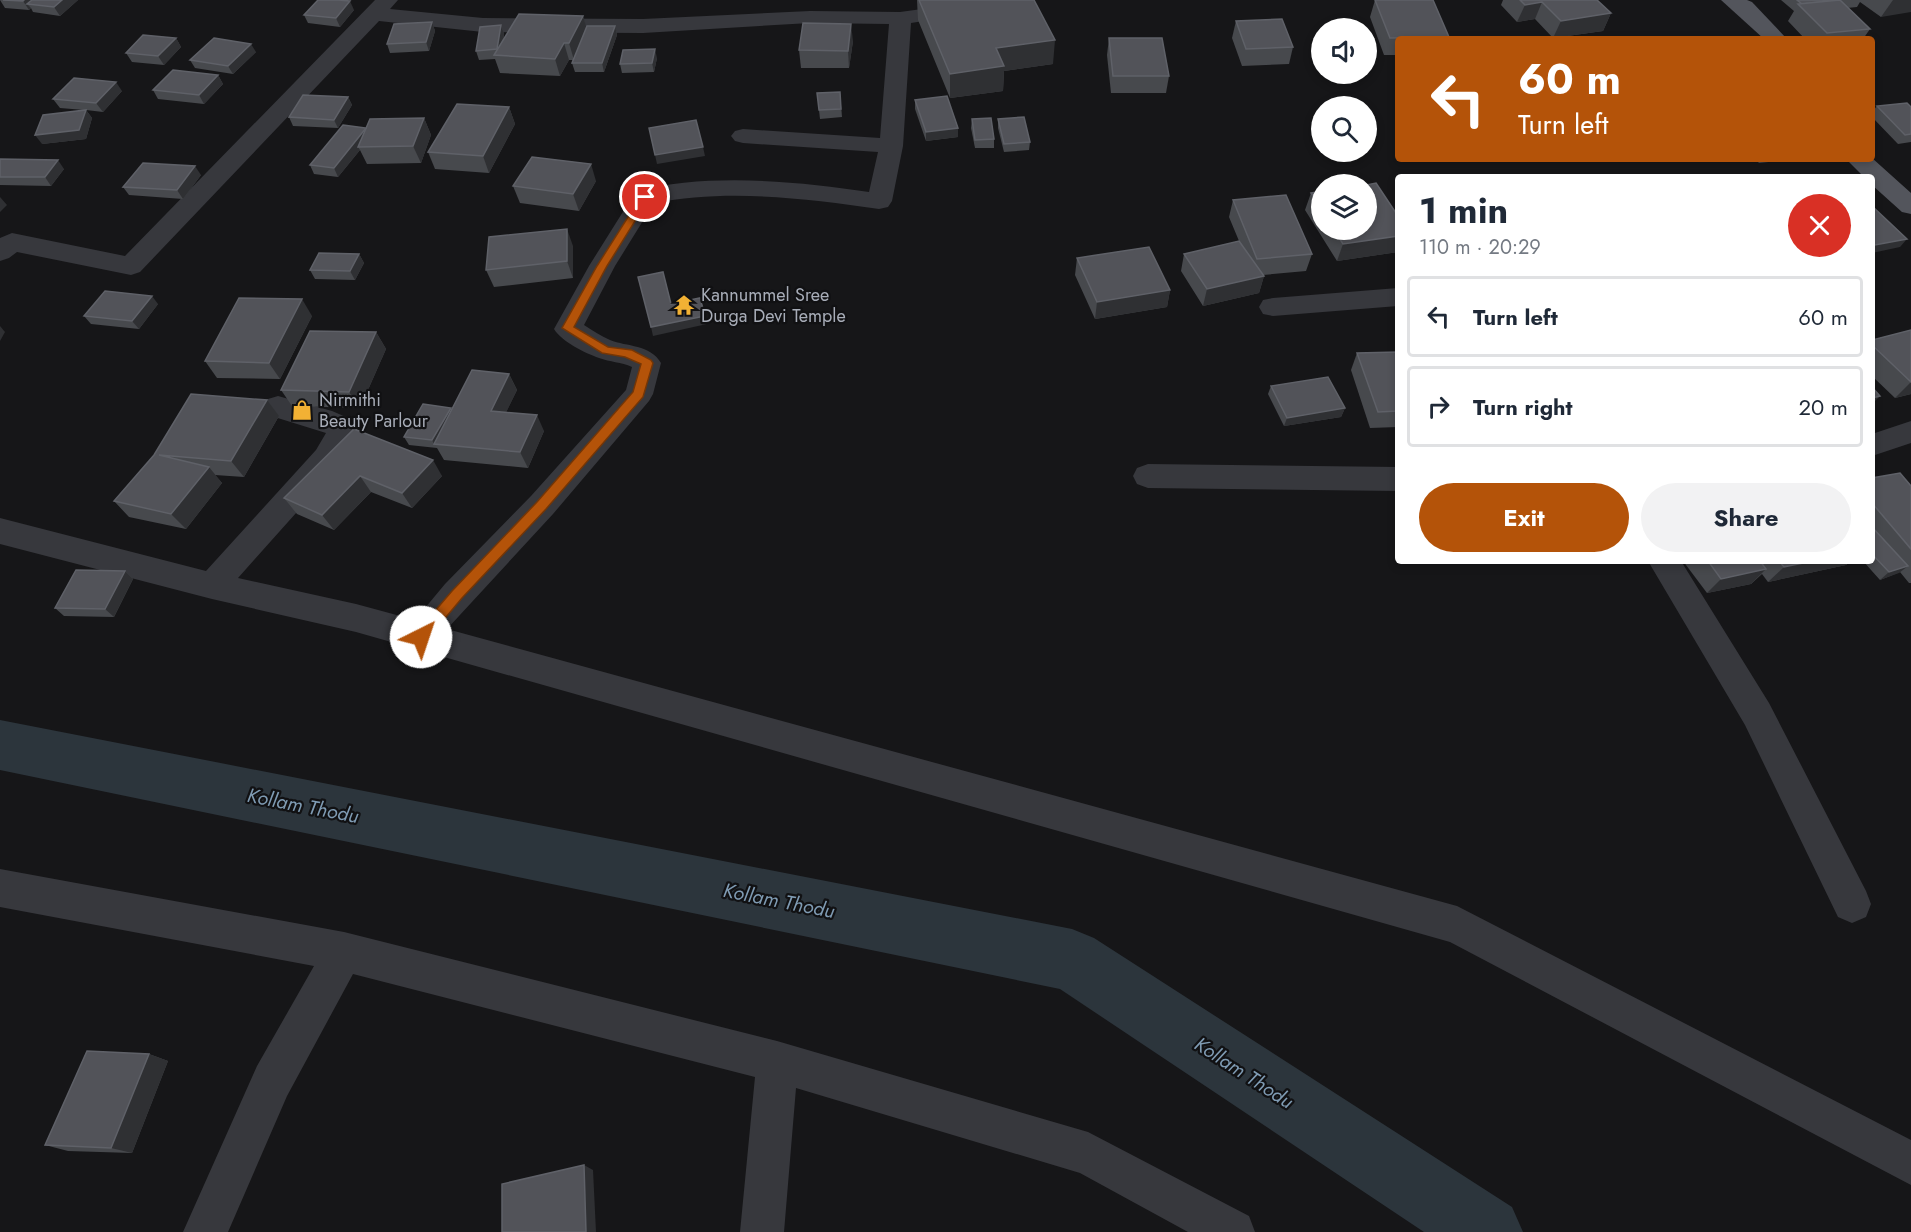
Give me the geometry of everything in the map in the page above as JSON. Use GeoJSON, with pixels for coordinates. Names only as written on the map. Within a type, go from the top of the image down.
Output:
{"type":"FeatureCollection","features":[{"type":"Feature","properties":{"kind":"main road"},"geometry":{"type":"LineString","coordinates":[[1732,0],[1744,7],[1773,36]]}},
{"type":"Feature","properties":{"kind":"main road"},"geometry":{"type":"LineString","coordinates":[[1861,162],[1875,174]]}},
{"type":"Feature","properties":{"kind":"main road"},"geometry":{"type":"LineString","coordinates":[[1875,174],[1911,206]]}},
{"type":"Feature","properties":{"kind":"street"},"geometry":{"type":"LineString","coordinates":[[0,252],[12,242],[131,266],[380,7],[483,25],[643,26],[810,17],[900,18],[947,11]]}},
{"type":"Feature","properties":{"kind":"street"},"geometry":{"type":"LineString","coordinates":[[421,637],[457,594],[542,505],[639,394],[647,363],[628,353],[606,350],[568,328],[602,266],[645,197],[699,189],[809,191],[879,201],[891,146],[900,18]]}},
{"type":"Feature","properties":{"kind":"street"},"geometry":{"type":"LineString","coordinates":[[743,136],[891,146]]}},
{"type":"Feature","properties":{"kind":"street"},"geometry":{"type":"LineString","coordinates":[[1274,307],[1395,297]]}},
{"type":"Feature","properties":{"kind":"street"},"geometry":{"type":"LineString","coordinates":[[212,586],[327,458],[343,428],[278,406]]}},
{"type":"Feature","properties":{"kind":"street"},"geometry":{"type":"LineString","coordinates":[[1875,444],[1911,432]]}},
{"type":"Feature","properties":{"kind":"street"},"geometry":{"type":"LineString","coordinates":[[1148,476],[1395,479]]}},
{"type":"Feature","properties":{"kind":"street"},"geometry":{"type":"LineString","coordinates":[[0,531],[212,586],[356,618],[1456,925],[1911,1163]]}},
{"type":"Feature","properties":{"kind":"street"},"geometry":{"type":"LineString","coordinates":[[1666,564],[1757,714],[1852,904]]}},
{"type":"Feature","properties":{"kind":"street"},"geometry":{"type":"LineString","coordinates":[[0,888],[344,952],[777,1062],[1088,1154],[1233,1232]]}},
{"type":"Feature","properties":{"kind":"street"},"geometry":{"type":"LineString","coordinates":[[205,1232],[272,1081],[344,952]]}},
{"type":"Feature","properties":{"kind":"street"},"geometry":{"type":"LineString","coordinates":[[762,1232],[777,1062]]}},
{"type":"Feature","properties":{"kind":"building"},"geometry":{"type":"Polygon","coordinates":[[[32,0],[62,0],[54,7],[27,4],[32,0]]]}},
{"type":"Feature","properties":{"kind":"building"},"geometry":{"type":"Polygon","coordinates":[[[318,0],[350,1],[336,18],[304,15],[318,0]]]}},
{"type":"Feature","properties":{"kind":"building"},"geometry":{"type":"Polygon","coordinates":[[[919,0],[1034,0],[1055,40],[996,48],[1004,66],[950,74],[919,0]]]}},
{"type":"Feature","properties":{"kind":"building"},"geometry":{"type":"Polygon","coordinates":[[[1375,0],[1433,0],[1449,36],[1395,36],[1390,38],[1375,0]]]}},
{"type":"Feature","properties":{"kind":"building"},"geometry":{"type":"Polygon","coordinates":[[[1520,0],[1597,0],[1611,13],[1561,21],[1542,2],[1525,5],[1520,0]]]}},
{"type":"Feature","properties":{"kind":"building"},"geometry":{"type":"Polygon","coordinates":[[[1797,0],[1836,0],[1802,4],[1797,0]]]}},
{"type":"Feature","properties":{"kind":"building"},"geometry":{"type":"Polygon","coordinates":[[[1840,0],[1870,29],[1827,33],[1798,4],[1840,0]]]}},
{"type":"Feature","properties":{"kind":"building"},"geometry":{"type":"Polygon","coordinates":[[[519,14],[583,16],[569,43],[564,43],[555,59],[494,55],[519,14]]]}},
{"type":"Feature","properties":{"kind":"building"},"geometry":{"type":"Polygon","coordinates":[[[1282,19],[1293,47],[1246,49],[1236,21],[1282,19]]]}},
{"type":"Feature","properties":{"kind":"building"},"geometry":{"type":"Polygon","coordinates":[[[432,22],[426,42],[387,44],[394,24],[432,22]]]}},
{"type":"Feature","properties":{"kind":"building"},"geometry":{"type":"Polygon","coordinates":[[[803,23],[851,24],[848,51],[799,50],[803,23]]]}},
{"type":"Feature","properties":{"kind":"building"},"geometry":{"type":"Polygon","coordinates":[[[501,25],[497,49],[476,51],[480,27],[501,25]]]}},
{"type":"Feature","properties":{"kind":"building"},"geometry":{"type":"Polygon","coordinates":[[[587,26],[615,26],[602,63],[572,63],[587,26]]]}},
{"type":"Feature","properties":{"kind":"building"},"geometry":{"type":"Polygon","coordinates":[[[143,35],[176,38],[158,56],[126,53],[143,35]]]}},
{"type":"Feature","properties":{"kind":"building"},"geometry":{"type":"Polygon","coordinates":[[[214,38],[251,44],[228,66],[190,60],[214,38]]]}},
{"type":"Feature","properties":{"kind":"building"},"geometry":{"type":"Polygon","coordinates":[[[1109,38],[1162,38],[1169,76],[1113,76],[1109,38]]]}},
{"type":"Feature","properties":{"kind":"building"},"geometry":{"type":"Polygon","coordinates":[[[655,49],[652,63],[620,64],[623,50],[655,49]]]}},
{"type":"Feature","properties":{"kind":"building"},"geometry":{"type":"Polygon","coordinates":[[[173,70],[218,75],[199,95],[153,90],[173,70]]]}},
{"type":"Feature","properties":{"kind":"building"},"geometry":{"type":"Polygon","coordinates":[[[74,78],[116,82],[96,103],[53,99],[74,78]]]}},
{"type":"Feature","properties":{"kind":"building"},"geometry":{"type":"Polygon","coordinates":[[[840,92],[841,109],[819,110],[817,93],[840,92]]]}},
{"type":"Feature","properties":{"kind":"building"},"geometry":{"type":"Polygon","coordinates":[[[303,95],[348,97],[334,120],[289,117],[303,95]]]}},
{"type":"Feature","properties":{"kind":"building"},"geometry":{"type":"Polygon","coordinates":[[[947,96],[958,128],[926,132],[915,100],[947,96]]]}},
{"type":"Feature","properties":{"kind":"building"},"geometry":{"type":"Polygon","coordinates":[[[1907,103],[1911,107],[1911,134],[1905,135],[1877,106],[1907,103]]]}},
{"type":"Feature","properties":{"kind":"building"},"geometry":{"type":"Polygon","coordinates":[[[457,104],[509,107],[483,156],[428,152],[457,104]]]}},
{"type":"Feature","properties":{"kind":"building"},"geometry":{"type":"Polygon","coordinates":[[[86,110],[79,130],[35,135],[43,115],[86,110]]]}},
{"type":"Feature","properties":{"kind":"building"},"geometry":{"type":"Polygon","coordinates":[[[1024,117],[1030,142],[1004,144],[998,119],[1024,117]]]}},
{"type":"Feature","properties":{"kind":"building"},"geometry":{"type":"Polygon","coordinates":[[[424,118],[413,146],[358,147],[370,119],[424,118]]]}},
{"type":"Feature","properties":{"kind":"building"},"geometry":{"type":"Polygon","coordinates":[[[991,118],[994,139],[975,140],[972,119],[991,118]]]}},
{"type":"Feature","properties":{"kind":"building"},"geometry":{"type":"Polygon","coordinates":[[[696,120],[703,147],[655,155],[649,128],[696,120]]]}},
{"type":"Feature","properties":{"kind":"building"},"geometry":{"type":"Polygon","coordinates":[[[343,125],[366,128],[334,168],[310,165],[343,125]]]}},
{"type":"Feature","properties":{"kind":"building"},"geometry":{"type":"Polygon","coordinates":[[[532,157],[591,164],[573,194],[513,186],[532,157]]]}},
{"type":"Feature","properties":{"kind":"building"},"geometry":{"type":"Polygon","coordinates":[[[0,159],[58,160],[45,177],[0,177],[0,159]]]}},
{"type":"Feature","properties":{"kind":"building"},"geometry":{"type":"Polygon","coordinates":[[[143,163],[195,166],[177,190],[123,187],[143,163]]]}},
{"type":"Feature","properties":{"kind":"building"},"geometry":{"type":"Polygon","coordinates":[[[1377,184],[1395,212],[1395,236],[1377,239],[1377,184]]]}},
{"type":"Feature","properties":{"kind":"building"},"geometry":{"type":"Polygon","coordinates":[[[1286,195],[1312,254],[1257,259],[1233,200],[1286,195]]]}},
{"type":"Feature","properties":{"kind":"building"},"geometry":{"type":"Polygon","coordinates":[[[1875,209],[1907,239],[1875,245],[1875,209]]]}},
{"type":"Feature","properties":{"kind":"building"},"geometry":{"type":"Polygon","coordinates":[[[567,229],[567,261],[486,270],[489,237],[567,229]]]}},
{"type":"Feature","properties":{"kind":"building"},"geometry":{"type":"Polygon","coordinates":[[[1340,240],[1370,240],[1343,244],[1340,240]]]}},
{"type":"Feature","properties":{"kind":"building"},"geometry":{"type":"Polygon","coordinates":[[[1239,241],[1264,276],[1207,289],[1184,254],[1239,241]]]}},
{"type":"Feature","properties":{"kind":"building"},"geometry":{"type":"Polygon","coordinates":[[[1149,247],[1170,290],[1097,302],[1077,258],[1149,247]]]}},
{"type":"Feature","properties":{"kind":"building"},"geometry":{"type":"Polygon","coordinates":[[[319,253],[359,254],[350,271],[310,270],[319,253]]]}},
{"type":"Feature","properties":{"kind":"building"},"geometry":{"type":"Polygon","coordinates":[[[663,272],[671,304],[700,298],[705,316],[651,327],[638,277],[663,272]]]}},
{"type":"Feature","properties":{"kind":"building"},"geometry":{"type":"Polygon","coordinates":[[[105,291],[152,296],[132,321],[84,316],[105,291]]]}},
{"type":"Feature","properties":{"kind":"building"},"geometry":{"type":"Polygon","coordinates":[[[239,298],[302,299],[269,363],[205,361],[239,298]]]}},
{"type":"Feature","properties":{"kind":"building"},"geometry":{"type":"Polygon","coordinates":[[[1911,330],[1911,382],[1875,348],[1875,339],[1911,330]]]}},
{"type":"Feature","properties":{"kind":"building"},"geometry":{"type":"Polygon","coordinates":[[[310,331],[376,332],[349,392],[281,390],[310,331]]]}},
{"type":"Feature","properties":{"kind":"building"},"geometry":{"type":"Polygon","coordinates":[[[1395,352],[1395,411],[1378,412],[1357,353],[1395,352]]]}},
{"type":"Feature","properties":{"kind":"building"},"geometry":{"type":"Polygon","coordinates":[[[472,370],[509,374],[491,411],[537,415],[520,452],[434,444],[472,370]]]}},
{"type":"Feature","properties":{"kind":"building"},"geometry":{"type":"Polygon","coordinates":[[[1328,377],[1345,408],[1287,418],[1271,386],[1328,377]]]}},
{"type":"Feature","properties":{"kind":"building"},"geometry":{"type":"Polygon","coordinates":[[[191,394],[267,400],[231,461],[159,455],[209,467],[171,514],[114,501],[154,455],[191,394]]]}},
{"type":"Feature","properties":{"kind":"building"},"geometry":{"type":"Polygon","coordinates":[[[423,404],[451,408],[432,440],[404,437],[423,404]]]}},
{"type":"Feature","properties":{"kind":"building"},"geometry":{"type":"Polygon","coordinates":[[[354,429],[433,460],[402,493],[360,476],[322,515],[284,498],[354,429]]]}},
{"type":"Feature","properties":{"kind":"building"},"geometry":{"type":"Polygon","coordinates":[[[1900,473],[1911,486],[1911,549],[1875,507],[1875,477],[1900,473]]]}},
{"type":"Feature","properties":{"kind":"building"},"geometry":{"type":"Polygon","coordinates":[[[1875,530],[1908,566],[1889,572],[1875,557],[1875,530]]]}},
{"type":"Feature","properties":{"kind":"building"},"geometry":{"type":"Polygon","coordinates":[[[1710,564],[1762,564],[1766,569],[1721,579],[1710,564]]]}},
{"type":"Feature","properties":{"kind":"building"},"geometry":{"type":"Polygon","coordinates":[[[1782,564],[1798,564],[1784,567],[1782,564]]]}},
{"type":"Feature","properties":{"kind":"building"},"geometry":{"type":"Polygon","coordinates":[[[76,570],[125,571],[105,609],[55,608],[76,570]]]}},
{"type":"Feature","properties":{"kind":"building"},"geometry":{"type":"Polygon","coordinates":[[[87,1051],[149,1054],[111,1148],[45,1145],[87,1051]]]}},
{"type":"Feature","properties":{"kind":"building"},"geometry":{"type":"Polygon","coordinates":[[[584,1165],[586,1232],[502,1232],[502,1184],[584,1165]]]}},
{"type":"Feature","properties":{"kind":"waterway","name":"Kollam Thodu"},"geometry":{"type":"LineString","coordinates":[[0,745],[1072,960],[1487,1232]]}},
{"type":"Feature","properties":{"kind":"place","name":"Kannummel Sree Durga Devi Temple"},"geometry":{"type":"Point","coordinates":[684,305]}},
{"type":"Feature","properties":{"kind":"place","name":"Nirmithi Beauty Parlour"},"geometry":{"type":"Point","coordinates":[302,410]}},
{"type":"Feature","properties":{"kind":"route"},"geometry":{"type":"LineString","coordinates":[[421,637],[457,594],[542,505],[639,394],[647,363],[628,353],[606,350],[568,328],[602,266],[645,197]]}}]}
